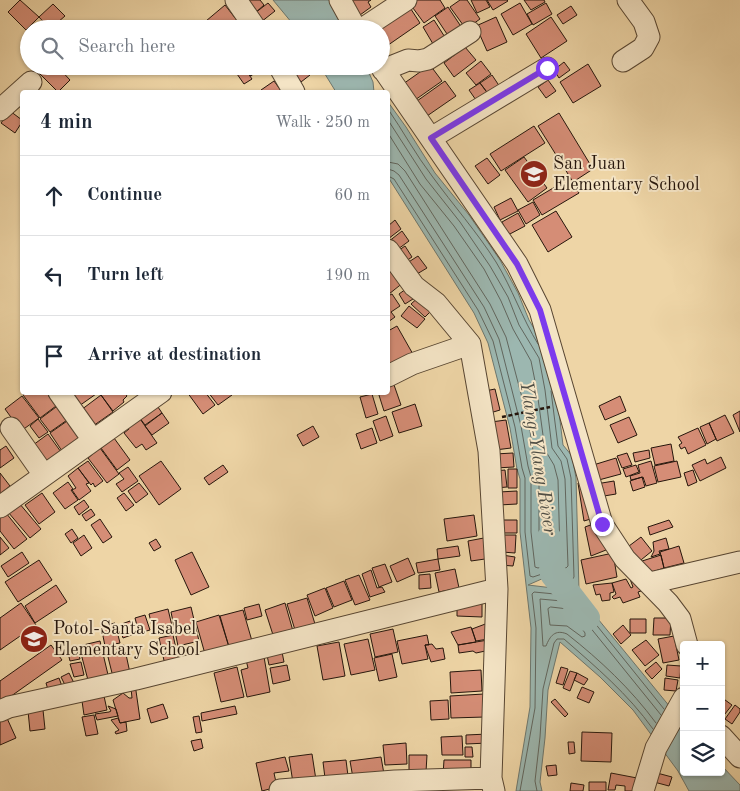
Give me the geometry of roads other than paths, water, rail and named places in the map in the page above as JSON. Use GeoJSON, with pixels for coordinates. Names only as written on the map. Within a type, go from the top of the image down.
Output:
{"type":"FeatureCollection","features":[{"type":"Feature","properties":{"kind":"street"},"geometry":{"type":"LineString","coordinates":[[236,0],[250,20]]}},
{"type":"Feature","properties":{"kind":"street"},"geometry":{"type":"LineString","coordinates":[[340,0],[351,20]]}},
{"type":"Feature","properties":{"kind":"street"},"geometry":{"type":"LineString","coordinates":[[376,20],[406,0]]}},
{"type":"Feature","properties":{"kind":"street"},"geometry":{"type":"LineString","coordinates":[[623,61],[643,48],[649,37],[644,22],[628,0]]}},
{"type":"Feature","properties":{"kind":"street"},"geometry":{"type":"LineString","coordinates":[[390,66],[408,60],[419,61],[428,59],[470,32]]}},
{"type":"Feature","properties":{"kind":"street"},"geometry":{"type":"LineString","coordinates":[[431,138],[547,68]]}},
{"type":"Feature","properties":{"kind":"street"},"geometry":{"type":"LineString","coordinates":[[284,75],[293,90]]}},
{"type":"Feature","properties":{"kind":"street"},"geometry":{"type":"LineString","coordinates":[[387,75],[517,264],[540,310],[602,524],[625,559],[650,583],[680,618],[685,641]]}},
{"type":"Feature","properties":{"kind":"street"},"geometry":{"type":"LineString","coordinates":[[22,90],[31,82]]}},
{"type":"Feature","properties":{"kind":"street"},"geometry":{"type":"LineString","coordinates":[[0,110],[20,92]]}},
{"type":"Feature","properties":{"kind":"street"},"geometry":{"type":"LineString","coordinates":[[280,790],[395,781],[493,784],[497,589],[489,451],[470,344],[436,303],[414,286],[390,253]]}},
{"type":"Feature","properties":{"kind":"street"},"geometry":{"type":"LineString","coordinates":[[390,375],[412,364],[470,344]]}},
{"type":"Feature","properties":{"kind":"street"},"geometry":{"type":"LineString","coordinates":[[61,395],[93,440]]}},
{"type":"Feature","properties":{"kind":"street"},"geometry":{"type":"LineString","coordinates":[[0,507],[150,396]]}},
{"type":"Feature","properties":{"kind":"street"},"geometry":{"type":"LineString","coordinates":[[11,428],[44,475]]}},
{"type":"Feature","properties":{"kind":"street"},"geometry":{"type":"LineString","coordinates":[[650,583],[740,562]]}},
{"type":"Feature","properties":{"kind":"street"},"geometry":{"type":"LineString","coordinates":[[0,711],[8,707],[136,679],[497,589]]}},
{"type":"Feature","properties":{"kind":"street"},"geometry":{"type":"LineString","coordinates":[[644,791],[656,748],[680,705]]}},
{"type":"Feature","properties":{"kind":"street"},"geometry":{"type":"LineString","coordinates":[[725,740],[740,757]]}},
{"type":"Feature","properties":{"kind":"water"},"geometry":{"type":"Polygon","coordinates":[[[273,0],[332,0],[343,20],[290,20],[273,0]]]}},
{"type":"Feature","properties":{"kind":"water"},"geometry":{"type":"Polygon","coordinates":[[[326,75],[370,75],[373,82],[374,90],[335,90],[326,75]]]}},
{"type":"Feature","properties":{"kind":"water"},"geometry":{"type":"Polygon","coordinates":[[[390,105],[435,173],[469,215],[500,260],[518,293],[529,320],[549,354],[556,388],[563,445],[572,456],[576,478],[579,591],[598,619],[680,719],[680,775],[633,710],[600,677],[560,642],[548,690],[540,782],[542,791],[516,791],[530,707],[531,628],[520,532],[520,479],[510,428],[488,343],[474,313],[390,180],[390,105]],[[553,574],[528,585],[578,591],[553,574]]]}},
{"type":"Feature","properties":{"kind":"water"},"geometry":{"type":"Polygon","coordinates":[[[725,769],[740,785],[740,791],[689,791],[681,776],[725,776],[725,769]]]}},
{"type":"Feature","properties":{"kind":"waterway","name":"Ylang-Ylang River"},"geometry":{"type":"LineString","coordinates":[[549,539],[553,574],[587,618]]}},
{"type":"Feature","properties":{"kind":"place","name":"San Juan Elementary School"},"geometry":{"type":"Point","coordinates":[534,174]}},
{"type":"Feature","properties":{"kind":"place","name":"Potol-Santa Isabel Elementary School"},"geometry":{"type":"Point","coordinates":[34,639]}}]}
